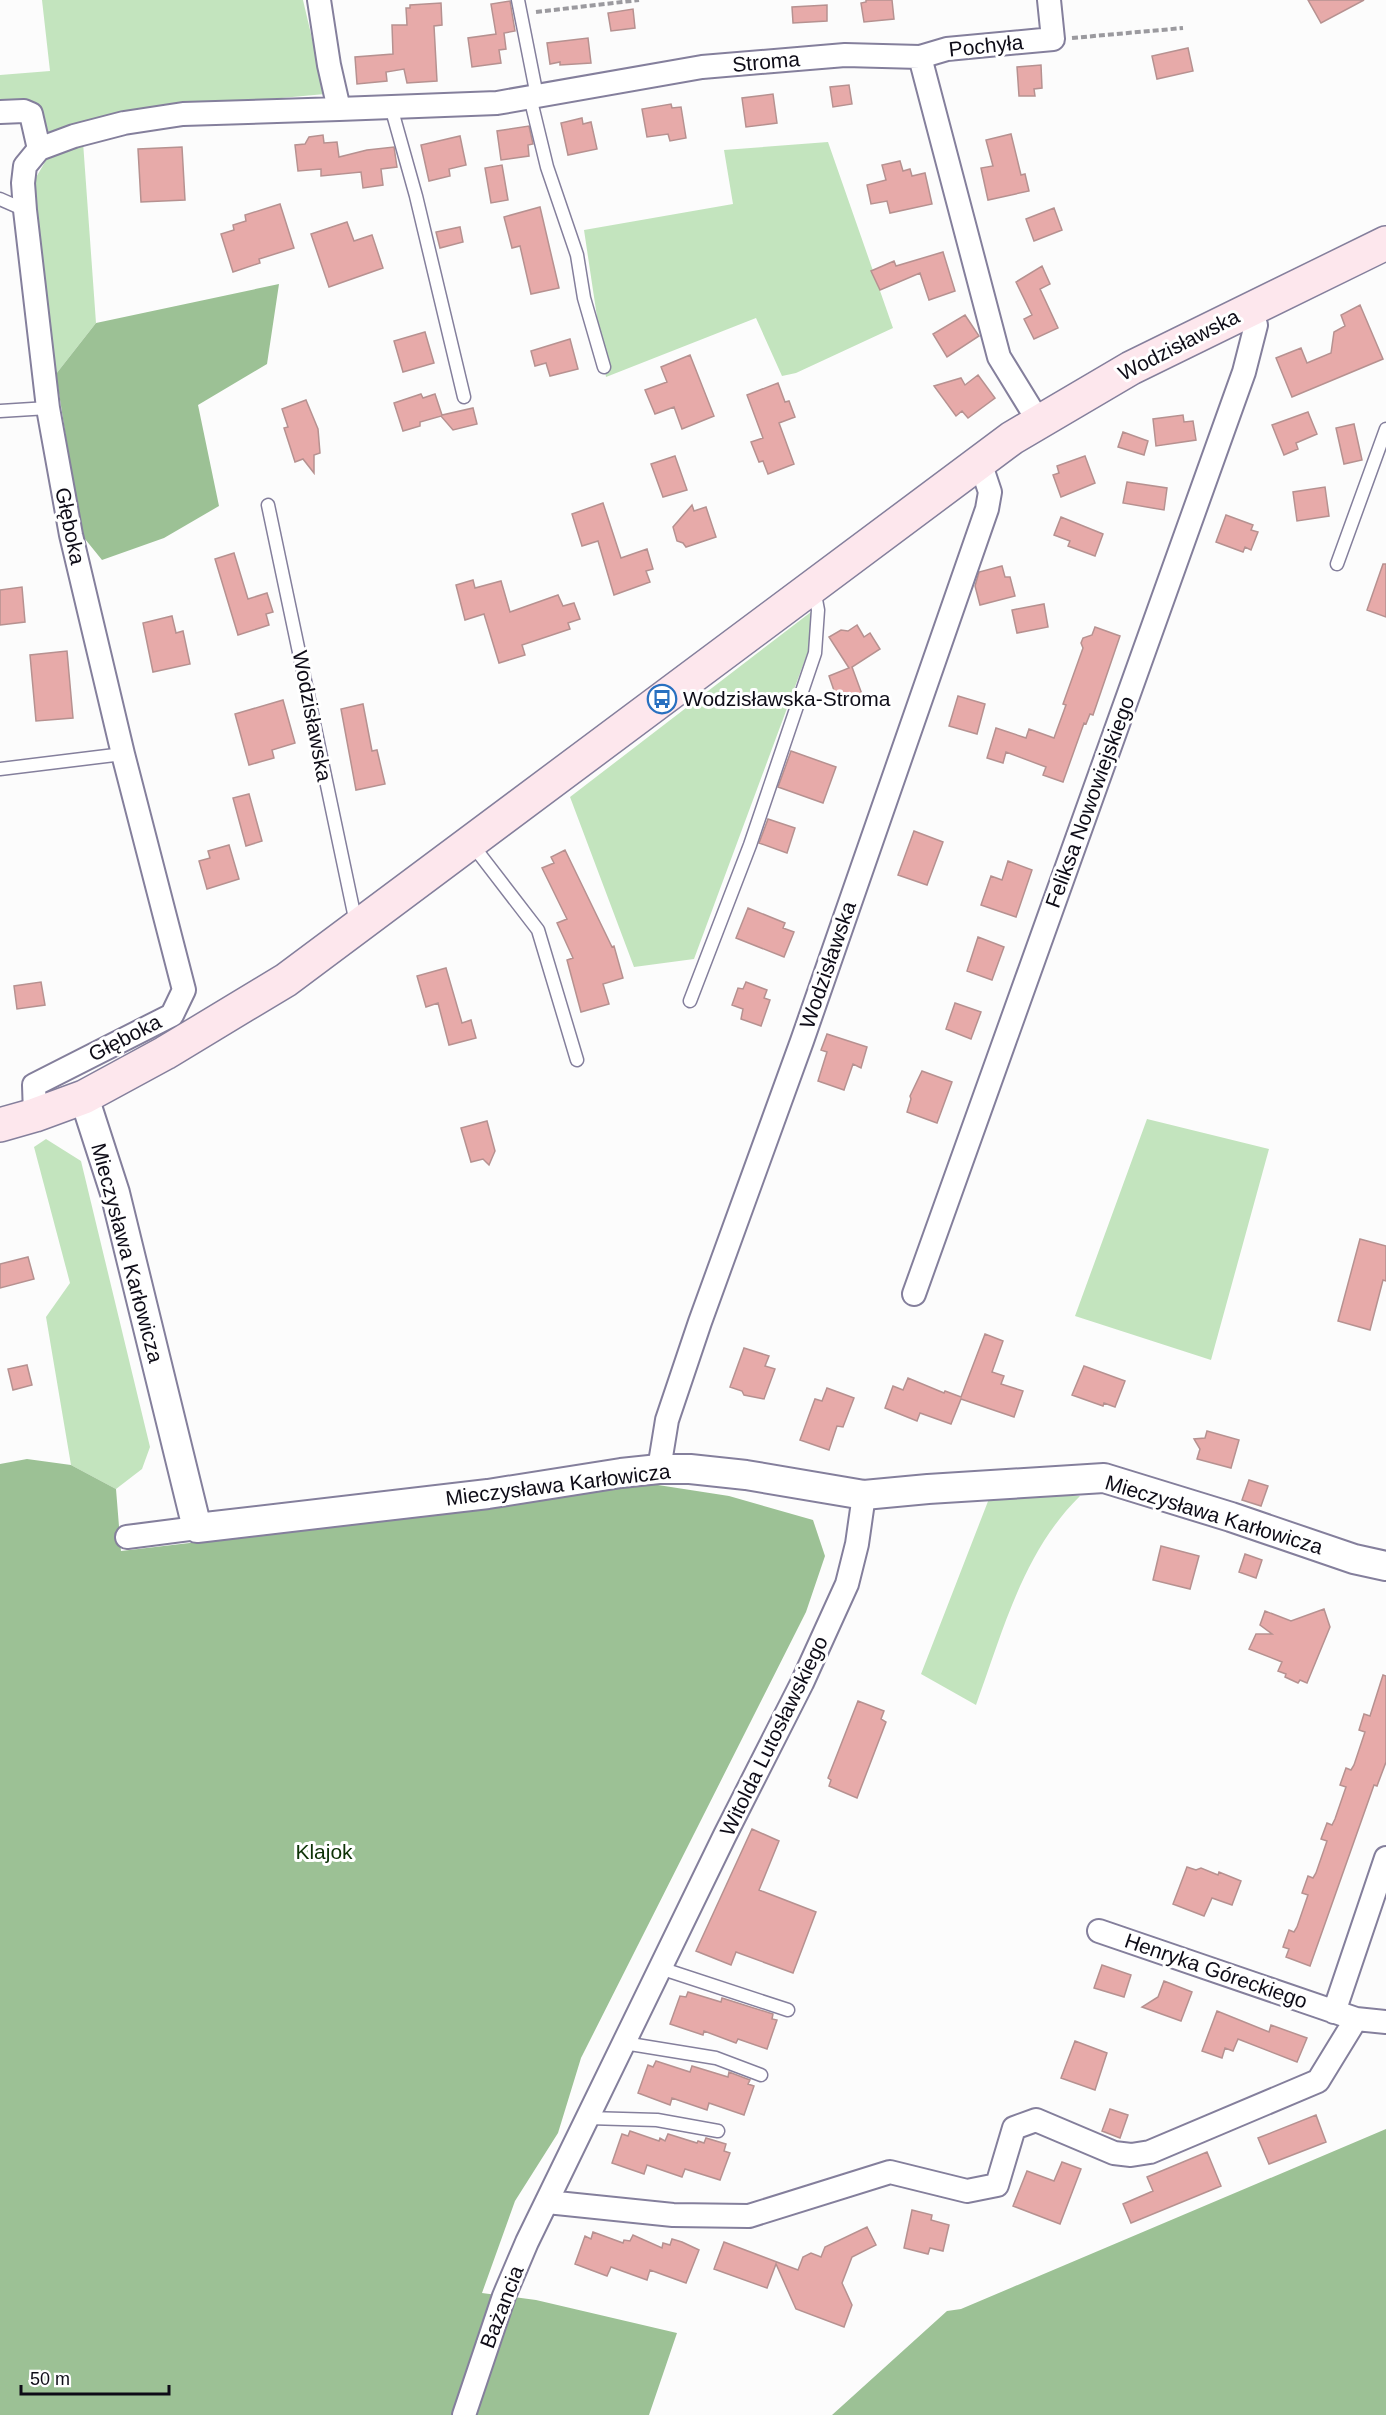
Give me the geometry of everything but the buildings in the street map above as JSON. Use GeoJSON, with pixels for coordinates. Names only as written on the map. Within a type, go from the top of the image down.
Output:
{"type":"FeatureCollection","features":[{"type":"Feature","properties":{"kind":"main road","name":"Wodzisławska"},"geometry":{"type":"LineString","coordinates":[[0,1125],[84,1097],[165,1053],[286,980],[1012,438],[1131,368],[1386,243]]}},
{"type":"Feature","properties":{"kind":"street"},"geometry":{"type":"LineString","coordinates":[[0,112],[24,111],[31,114],[39,149],[74,136],[124,123],[183,114],[339,109],[329,65],[319,0]]}},
{"type":"Feature","properties":{"kind":"street","name":"Pochyła"},"geometry":{"type":"LineString","coordinates":[[920,57],[947,49],[1053,39],[1049,0]]}},
{"type":"Feature","properties":{"kind":"street","name":"Stroma"},"geometry":{"type":"LineString","coordinates":[[339,109],[497,103],[702,68],[845,55],[920,57]]}},
{"type":"Feature","properties":{"kind":"street"},"geometry":{"type":"LineString","coordinates":[[920,57],[999,357],[1039,422]]}},
{"type":"Feature","properties":{"kind":"street","name":"Głęboka"},"geometry":{"type":"LineString","coordinates":[[35,1115],[34,1085],[172,1015],[184,990],[123,754],[71,535],[48,408],[22,183],[25,166],[39,149]]}},
{"type":"Feature","properties":{"kind":"street","name":"Feliksa Nowowiejskiego"},"geometry":{"type":"LineString","coordinates":[[914,1294],[1244,372],[1256,325],[1248,310]]}},
{"type":"Feature","properties":{"kind":"street","name":"Wodzisławska"},"geometry":{"type":"LineString","coordinates":[[659,1468],[667,1420],[692,1344],[802,1041],[987,509],[990,492],[980,462]]}},
{"type":"Feature","properties":{"kind":"street","name":"Mieczysława Karłowicza"},"geometry":{"type":"LineString","coordinates":[[84,1097],[115,1193],[197,1528],[488,1494],[659,1468],[746,1475],[864,1495],[1104,1478],[1231,1517],[1354,1559],[1386,1566]]}},
{"type":"Feature","properties":{"kind":"street","name":"Witolda Lutosławskiego"},"geometry":{"type":"LineString","coordinates":[[547,2202],[802,1683],[847,1584],[864,1495]]}},
{"type":"Feature","properties":{"kind":"street"},"geometry":{"type":"LineString","coordinates":[[127,1537],[197,1528]]}},
{"type":"Feature","properties":{"kind":"street","name":"Henryka Góreckiego"},"geometry":{"type":"LineString","coordinates":[[1334,2012],[1386,1858]]}},
{"type":"Feature","properties":{"kind":"street","name":"Henryka Góreckiego"},"geometry":{"type":"LineString","coordinates":[[1099,1931],[1356,2019],[1386,2022]]}},
{"type":"Feature","properties":{"kind":"street"},"geometry":{"type":"LineString","coordinates":[[547,2202],[673,2215],[749,2216],[890,2172],[967,2191],[997,2185],[1014,2128],[1036,2120],[1114,2153],[1131,2155],[1150,2152],[1318,2081],[1356,2019]]}},
{"type":"Feature","properties":{"kind":"street","name":"Bażancia"},"geometry":{"type":"LineString","coordinates":[[464,2415],[504,2296],[547,2202]]}},
{"type":"Feature","properties":{"kind":"lane"},"geometry":{"type":"LineString","coordinates":[[518,0],[533,97],[547,167],[577,255],[584,298],[604,367]]}},
{"type":"Feature","properties":{"kind":"lane"},"geometry":{"type":"LineString","coordinates":[[391,107],[416,196],[464,397]]}},
{"type":"Feature","properties":{"kind":"lane"},"geometry":{"type":"LineString","coordinates":[[0,199],[25,210]]}},
{"type":"Feature","properties":{"kind":"lane"},"geometry":{"type":"LineString","coordinates":[[0,411],[48,408]]}},
{"type":"Feature","properties":{"kind":"lane"},"geometry":{"type":"LineString","coordinates":[[1336,564],[1386,429]]}},
{"type":"Feature","properties":{"kind":"lane","name":"Wodzisławska"},"geometry":{"type":"LineString","coordinates":[[268,505],[357,928]]}},
{"type":"Feature","properties":{"kind":"lane"},"geometry":{"type":"LineString","coordinates":[[690,1001],[750,845],[815,653],[818,610],[813,585]]}},
{"type":"Feature","properties":{"kind":"lane"},"geometry":{"type":"LineString","coordinates":[[0,769],[123,754]]}},
{"type":"Feature","properties":{"kind":"lane"},"geometry":{"type":"LineString","coordinates":[[471,842],[538,930],[577,1060]]}},
{"type":"Feature","properties":{"kind":"lane"},"geometry":{"type":"LineString","coordinates":[[660,1968],[788,2010]]}},
{"type":"Feature","properties":{"kind":"lane"},"geometry":{"type":"LineString","coordinates":[[624,2043],[716,2058],[761,2075]]}},
{"type":"Feature","properties":{"kind":"lane"},"geometry":{"type":"LineString","coordinates":[[588,2118],[657,2120],[718,2132]]}},
{"type":"Feature","properties":{"kind":"path"},"geometry":{"type":"LineString","coordinates":[[521,14],[639,0]]}},
{"type":"Feature","properties":{"kind":"path","name":"Pochyła"},"geometry":{"type":"LineString","coordinates":[[1053,39],[1183,28]]}},
{"type":"Feature","properties":{"kind":"green space"},"geometry":{"type":"Polygon","coordinates":[[[42,0],[303,0],[325,94],[184,107],[41,133],[0,106],[0,75],[50,71],[42,0]]]}},
{"type":"Feature","properties":{"kind":"green space"},"geometry":{"type":"Polygon","coordinates":[[[83,142],[96,323],[56,374],[31,186],[52,150],[83,142]]]}},
{"type":"Feature","properties":{"kind":"green space"},"geometry":{"type":"Polygon","coordinates":[[[828,142],[893,328],[796,373],[782,376],[756,318],[606,377],[584,230],[733,204],[724,150],[828,142]]]}},
{"type":"Feature","properties":{"kind":"green space"},"geometry":{"type":"Polygon","coordinates":[[[279,284],[267,364],[198,405],[219,506],[164,538],[102,560],[81,534],[56,374],[96,323],[279,284]]]}},
{"type":"Feature","properties":{"kind":"green space"},"geometry":{"type":"Polygon","coordinates":[[[811,612],[809,649],[694,959],[634,967],[570,797],[811,612]]]}},
{"type":"Feature","properties":{"kind":"green space"},"geometry":{"type":"Polygon","coordinates":[[[1147,1119],[1269,1149],[1211,1360],[1075,1316],[1147,1119]]]}},
{"type":"Feature","properties":{"kind":"green space"},"geometry":{"type":"Polygon","coordinates":[[[46,1139],[81,1161],[150,1447],[142,1469],[116,1489],[71,1465],[46,1317],[70,1283],[34,1147],[46,1139]]]}},
{"type":"Feature","properties":{"kind":"green space","name":"Klajok"},"geometry":{"type":"Polygon","coordinates":[[[27,1459],[71,1465],[116,1489],[121,1551],[504,1506],[645,1483],[729,1496],[813,1520],[825,1556],[806,1612],[581,2058],[558,2133],[515,2201],[482,2293],[536,2300],[677,2333],[649,2415],[0,2415],[0,1464],[27,1459]]]}},
{"type":"Feature","properties":{"kind":"green space"},"geometry":{"type":"Polygon","coordinates":[[[992,1491],[1080,1496],[1060,1518],[1029,1567],[1006,1621],[976,1705],[921,1674],[992,1491]]]}},
{"type":"Feature","properties":{"kind":"green space"},"geometry":{"type":"Polygon","coordinates":[[[1386,2129],[1386,2415],[832,2415],[947,2311],[961,2309],[1386,2129]]]}},
{"type":"Feature","properties":{"kind":"place","name":"Wodzisławska-Stroma"},"geometry":{"type":"Point","coordinates":[662,699]}}]}
